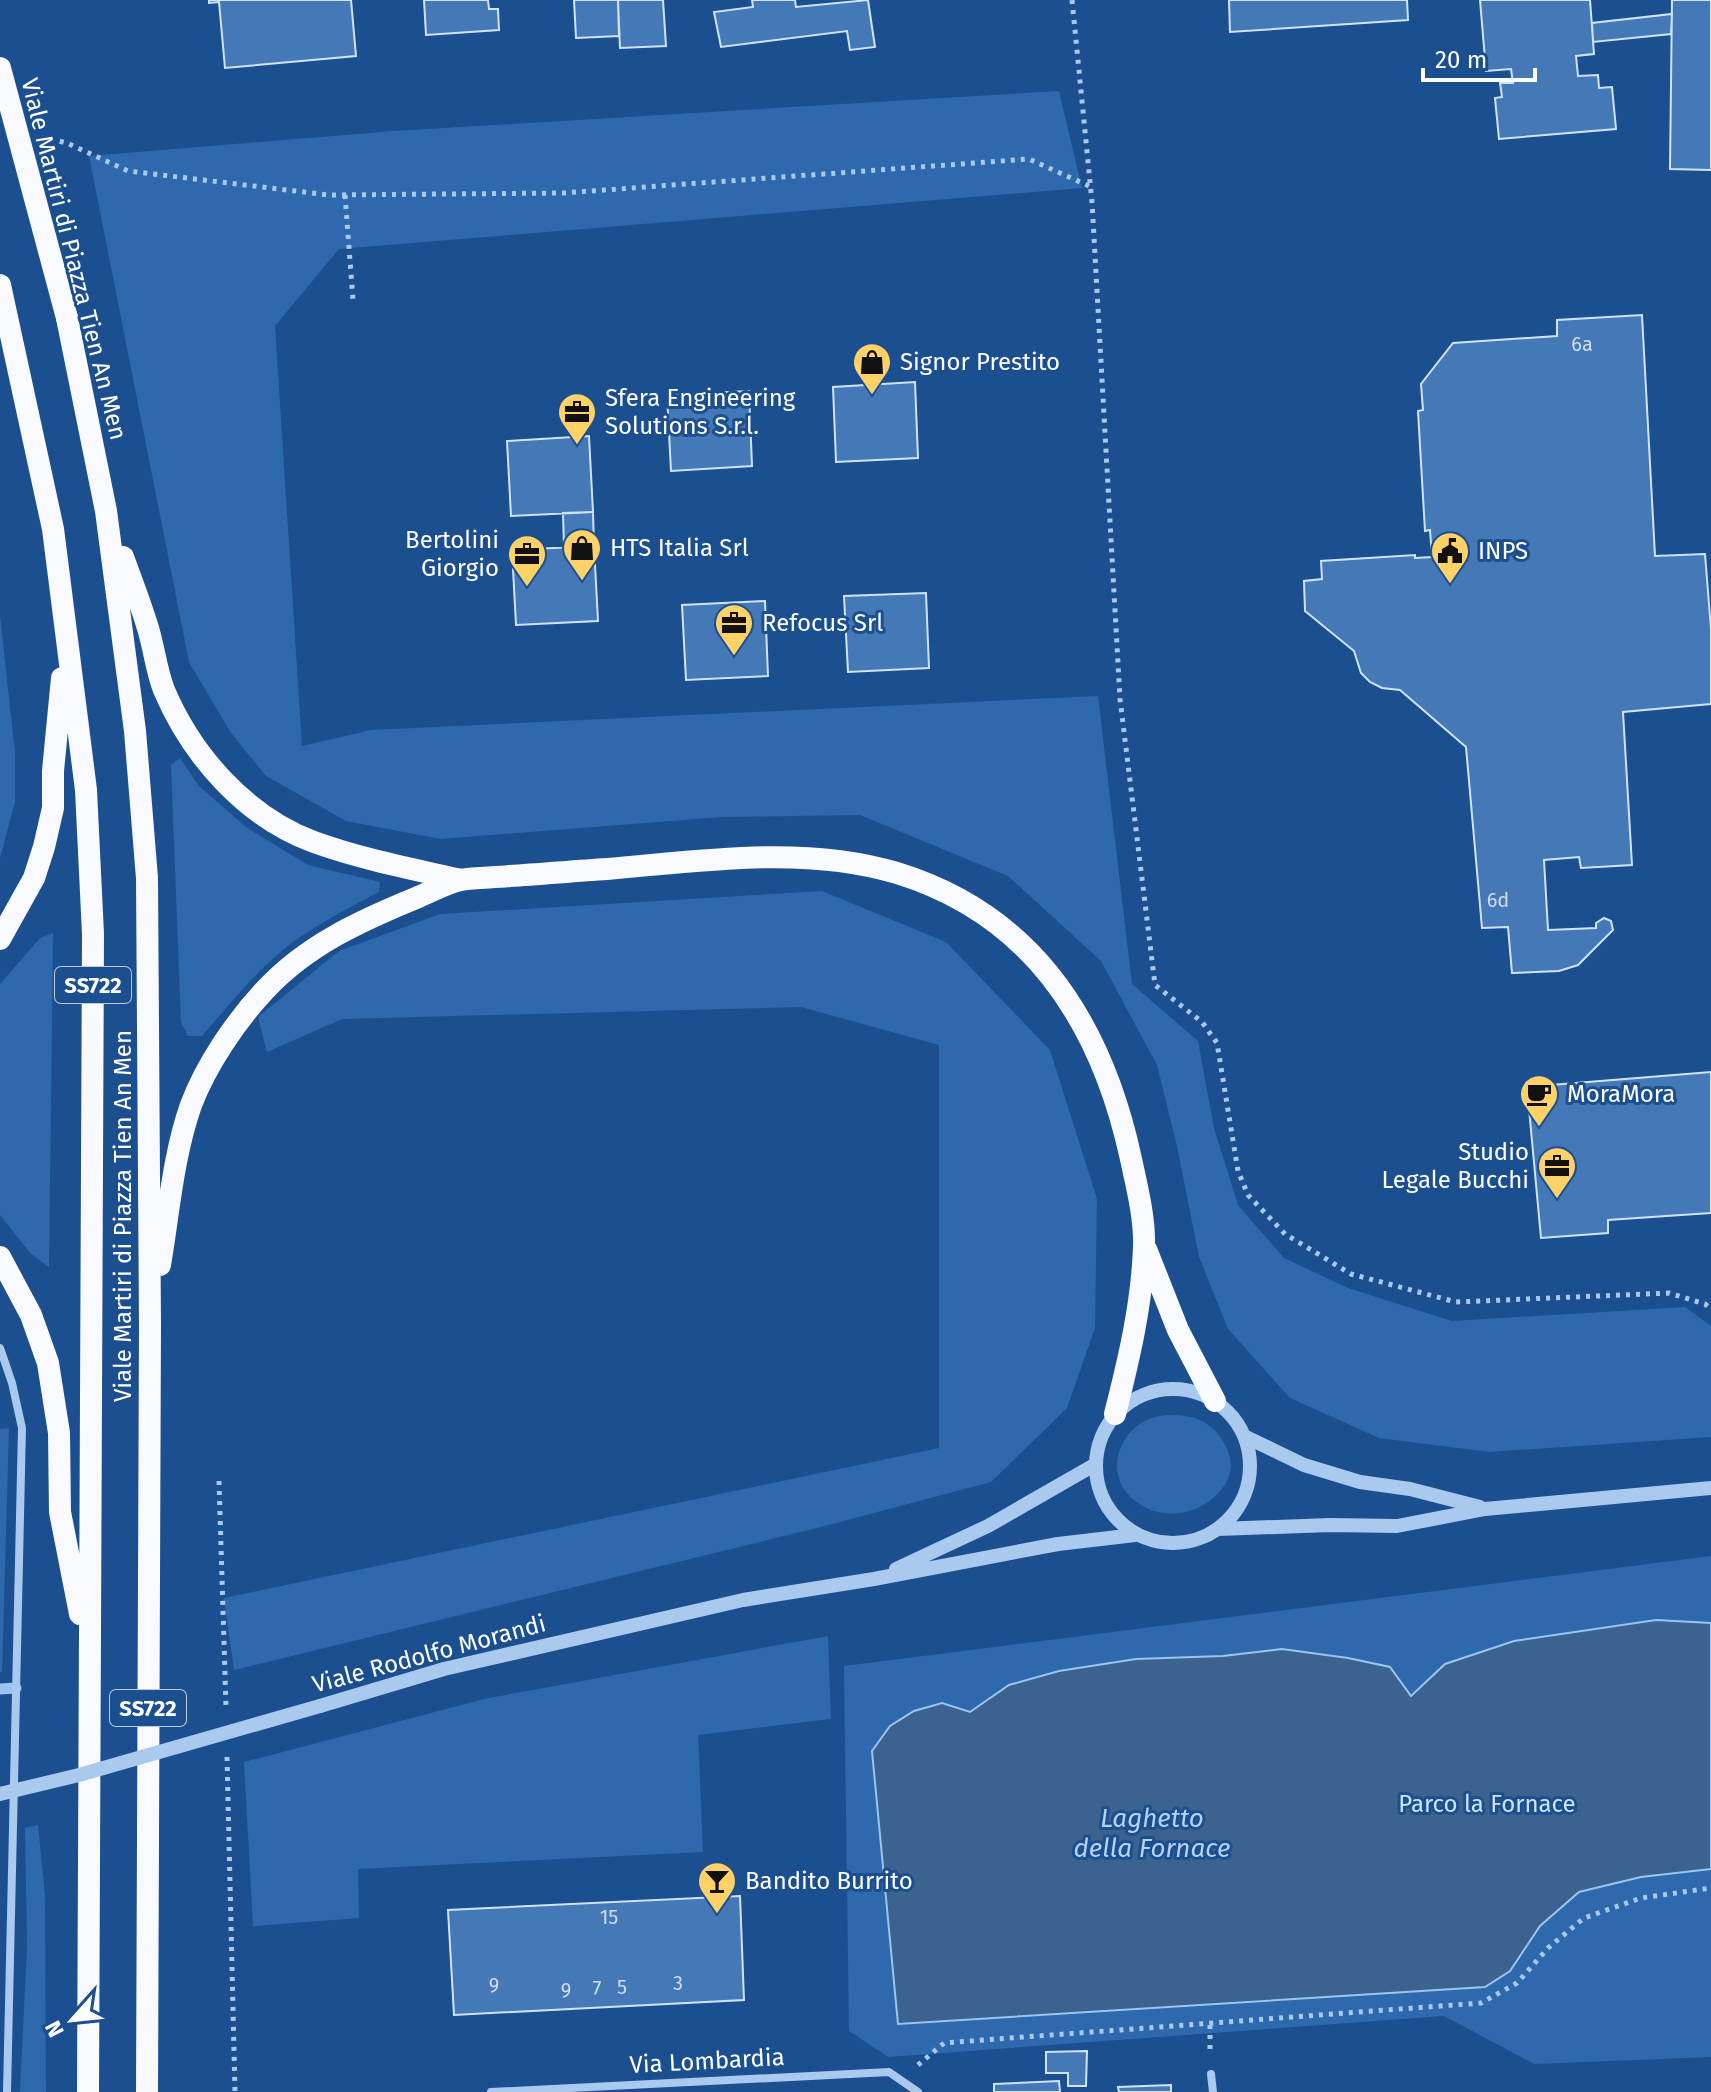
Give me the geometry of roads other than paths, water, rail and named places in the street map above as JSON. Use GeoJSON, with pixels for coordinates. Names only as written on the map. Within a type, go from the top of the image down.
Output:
{"type":"FeatureCollection","features":[{"type":"Feature","properties":{"kind":"highway","name":"Viale Martiri di Piazza Tien An Men"},"geometry":{"type":"LineString","coordinates":[[0,68],[67,318],[106,511],[135,731],[147,878],[150,1325],[147,2092]]}},
{"type":"Feature","properties":{"kind":"highway","name":"Viale Martiri di Piazza Tien An Men"},"geometry":{"type":"LineString","coordinates":[[0,285],[53,529],[86,790],[93,934],[88,2092]]}},
{"type":"Feature","properties":{"kind":"highway"},"geometry":{"type":"LineString","coordinates":[[106,511],[148,627],[164,688],[189,737],[225,783],[267,818],[311,841],[359,856],[461,880]]}},
{"type":"Feature","properties":{"kind":"highway"},"geometry":{"type":"LineString","coordinates":[[0,939],[34,878],[53,808],[53,771],[67,637]]}},
{"type":"Feature","properties":{"kind":"highway"},"geometry":{"type":"LineString","coordinates":[[150,1325],[178,1153],[192,1104],[214,1060],[245,1013],[267,987],[334,935],[372,915],[461,880],[779,857],[852,863],[895,872],[949,892],[1000,926],[1042,965],[1078,1015],[1103,1063],[1125,1134],[1137,1189],[1144,1244],[1134,1343],[1115,1414]]}},
{"type":"Feature","properties":{"kind":"highway"},"geometry":{"type":"LineString","coordinates":[[1144,1244],[1178,1330],[1215,1401]]}},
{"type":"Feature","properties":{"kind":"highway"},"geometry":{"type":"LineString","coordinates":[[0,1257],[31,1315],[48,1363],[59,1433],[60,1512],[89,1658]]}},
{"type":"Feature","properties":{"kind":"street"},"geometry":{"type":"LineString","coordinates":[[0,1348],[22,1428],[7,2092]]}},
{"type":"Feature","properties":{"kind":"street"},"geometry":{"type":"LineString","coordinates":[[1135,1535],[1122,1525],[1099,1490],[1096,1464],[1098,1446],[1115,1414],[1131,1400],[1152,1391],[1174,1388],[1196,1391],[1215,1401]]}},
{"type":"Feature","properties":{"kind":"street","name":"Viale Rodolfo Morandi"},"geometry":{"type":"LineString","coordinates":[[1215,1401],[1232,1417],[1244,1436],[1304,1465],[1360,1482],[1410,1489],[1485,1509]]}},
{"type":"Feature","properties":{"kind":"street"},"geometry":{"type":"LineString","coordinates":[[1218,1529],[1241,1503],[1249,1482],[1249,1459],[1244,1436]]}},
{"type":"Feature","properties":{"kind":"street","name":"Viale Rodolfo Morandi"},"geometry":{"type":"LineString","coordinates":[[874,1579],[988,1526],[1096,1464]]}},
{"type":"Feature","properties":{"kind":"street","name":"Viale Rodolfo Morandi"},"geometry":{"type":"LineString","coordinates":[[0,1794],[79,1775],[444,1669],[743,1600],[1058,1544],[1135,1535],[1170,1543],[1191,1541],[1218,1529],[1397,1526],[1485,1509],[1711,1488]]}},
{"type":"Feature","properties":{"kind":"street","name":"Via Lombardia"},"geometry":{"type":"LineString","coordinates":[[491,2092],[889,2072],[918,2092]]}},
{"type":"Feature","properties":{"kind":"street"},"geometry":{"type":"LineString","coordinates":[[1211,2074],[1213,2092]]}},
{"type":"Feature","properties":{"kind":"water","name":"Laghetto della Fornace"},"geometry":{"type":"Polygon","coordinates":[[[1656,1620],[1711,1623],[1711,1869],[1641,1877],[1579,1892],[1540,1926],[1510,1971],[1485,1987],[898,2024],[872,1751],[890,1726],[914,1711],[942,1703],[970,1712],[1009,1685],[1059,1671],[1136,1659],[1223,1656],[1282,1649],[1390,1667],[1411,1696],[1445,1664],[1514,1641],[1656,1620]]]}},
{"type":"Feature","properties":{"kind":"waterway"},"geometry":{"type":"LineString","coordinates":[[0,1689],[16,1688]]}},
{"type":"Feature","properties":{"kind":"place","name":"Signor Prestito"},"geometry":{"type":"Point","coordinates":[872,396]}},
{"type":"Feature","properties":{"kind":"place","name":"Sfera Engineering Solutions S.r.l."},"geometry":{"type":"Point","coordinates":[577,446]}},
{"type":"Feature","properties":{"kind":"place","name":"HTS Italia Srl"},"geometry":{"type":"Point","coordinates":[582,582]}},
{"type":"Feature","properties":{"kind":"place","name":"INPS"},"geometry":{"type":"Point","coordinates":[1450,585]}},
{"type":"Feature","properties":{"kind":"place","name":"Bertolini Giorgio"},"geometry":{"type":"Point","coordinates":[527,588]}},
{"type":"Feature","properties":{"kind":"place","name":"Refocus Srl"},"geometry":{"type":"Point","coordinates":[734,657]}},
{"type":"Feature","properties":{"kind":"place","name":"MoraMora"},"geometry":{"type":"Point","coordinates":[1539,1128]}},
{"type":"Feature","properties":{"kind":"place","name":"Studio Legale Bucchi"},"geometry":{"type":"Point","coordinates":[1557,1200]}},
{"type":"Feature","properties":{"kind":"place","name":"Bandito Burrito"},"geometry":{"type":"Point","coordinates":[717,1915]}},
{"type":"Feature","properties":{"kind":"park label","name":"Parco la Fornace"},"geometry":{"type":"Point","coordinates":[1487,1804]}}]}
